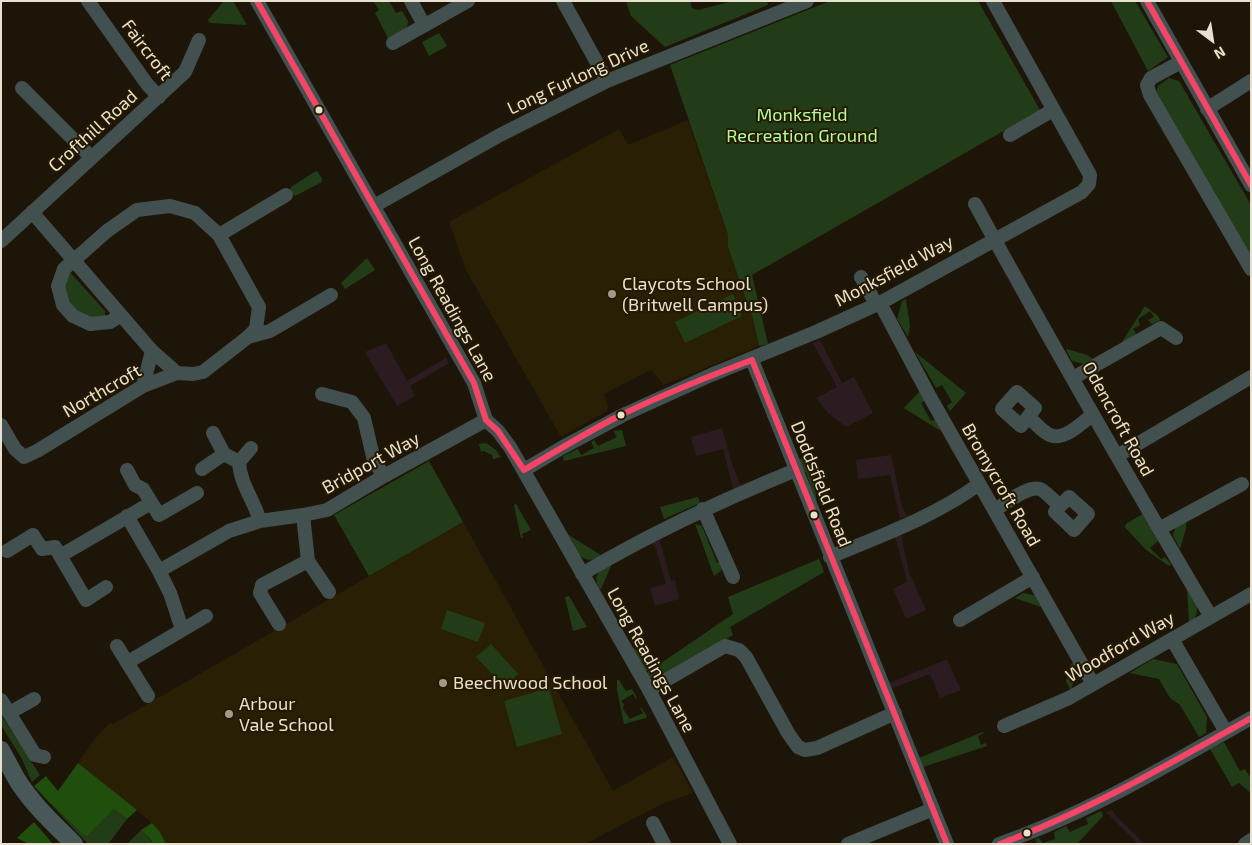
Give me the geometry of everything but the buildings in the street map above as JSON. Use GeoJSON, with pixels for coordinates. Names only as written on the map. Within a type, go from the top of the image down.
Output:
{"type":"FeatureCollection","features":[{"type":"Feature","properties":{"kind":"main road"},"geometry":{"type":"LineString","coordinates":[[1,750],[26,792],[74,844]]}},
{"type":"Feature","properties":{"kind":"street","name":"Faircroft"},"geometry":{"type":"LineString","coordinates":[[88,1],[147,84],[159,97]]}},
{"type":"Feature","properties":{"kind":"street","name":"Long Readings Lane"},"geometry":{"type":"LineString","coordinates":[[257,1],[474,383],[486,420],[498,431],[524,470],[649,690],[730,844]]}},
{"type":"Feature","properties":{"kind":"street"},"geometry":{"type":"LineString","coordinates":[[411,1],[424,25]]}},
{"type":"Feature","properties":{"kind":"street"},"geometry":{"type":"LineString","coordinates":[[393,43],[468,1]]}},
{"type":"Feature","properties":{"kind":"street"},"geometry":{"type":"LineString","coordinates":[[563,1],[607,81]]}},
{"type":"Feature","properties":{"kind":"street","name":"Long Furlong Drive"},"geometry":{"type":"LineString","coordinates":[[374,206],[500,135],[607,81],[808,1]]}},
{"type":"Feature","properties":{"kind":"street","name":"Monksfield Way"},"geometry":{"type":"LineString","coordinates":[[524,470],[623,415],[752,360],[878,303],[1082,192],[1089,184],[1090,175],[992,1]]}},
{"type":"Feature","properties":{"kind":"street"},"geometry":{"type":"LineString","coordinates":[[1147,1],[1251,185]]}},
{"type":"Feature","properties":{"kind":"street","name":"Crofthill Road"},"geometry":{"type":"LineString","coordinates":[[2,238],[159,97],[184,72],[198,40]]}},
{"type":"Feature","properties":{"kind":"street"},"geometry":{"type":"LineString","coordinates":[[1181,62],[1150,78],[1147,85],[1148,90],[1251,269]]}},
{"type":"Feature","properties":{"kind":"street"},"geometry":{"type":"LineString","coordinates":[[1207,108],[1251,81]]}},
{"type":"Feature","properties":{"kind":"street"},"geometry":{"type":"LineString","coordinates":[[22,88],[91,157]]}},
{"type":"Feature","properties":{"kind":"street"},"geometry":{"type":"LineString","coordinates":[[1010,136],[1053,110]]}},
{"type":"Feature","properties":{"kind":"street"},"geometry":{"type":"LineString","coordinates":[[219,235],[286,195]]}},
{"type":"Feature","properties":{"kind":"street","name":"Odencroft Road"},"geometry":{"type":"LineString","coordinates":[[975,204],[1092,415],[1211,617]]}},
{"type":"Feature","properties":{"kind":"street"},"geometry":{"type":"LineString","coordinates":[[121,315],[110,322],[90,324],[73,316],[63,304],[58,286],[64,269],[107,231],[137,210],[170,206],[195,213],[219,235],[260,307],[277,326]]}},
{"type":"Feature","properties":{"kind":"street"},"geometry":{"type":"LineString","coordinates":[[32,212],[152,351],[177,373]]}},
{"type":"Feature","properties":{"kind":"street","name":"Bromycroft Road"},"geometry":{"type":"LineString","coordinates":[[860,277],[878,303],[1093,684]]}},
{"type":"Feature","properties":{"kind":"street","name":"Northcroft"},"geometry":{"type":"LineString","coordinates":[[1,425],[15,449],[24,457],[143,386],[177,373],[193,374],[203,372],[248,337],[270,331],[330,295]]}},
{"type":"Feature","properties":{"kind":"street"},"geometry":{"type":"LineString","coordinates":[[248,337],[256,329],[260,307]]}},
{"type":"Feature","properties":{"kind":"street"},"geometry":{"type":"LineString","coordinates":[[1073,378],[1161,328],[1176,338]]}},
{"type":"Feature","properties":{"kind":"street"},"geometry":{"type":"LineString","coordinates":[[143,386],[152,351]]}},
{"type":"Feature","properties":{"kind":"street","name":"Doddsfield Road"},"geometry":{"type":"LineString","coordinates":[[752,360],[947,844]]}},
{"type":"Feature","properties":{"kind":"street"},"geometry":{"type":"LineString","coordinates":[[1117,456],[1251,377]]}},
{"type":"Feature","properties":{"kind":"street"},"geometry":{"type":"LineString","coordinates":[[329,399],[352,402],[364,418],[374,461],[384,476]]}},
{"type":"Feature","properties":{"kind":"street"},"geometry":{"type":"LineString","coordinates":[[1028,416],[1049,435],[1056,436],[1070,432],[1092,415]]}},
{"type":"Feature","properties":{"kind":"street","name":"Bridport Way"},"geometry":{"type":"LineString","coordinates":[[159,571],[229,531],[260,520],[327,510],[384,476],[486,420]]}},
{"type":"Feature","properties":{"kind":"street"},"geometry":{"type":"LineString","coordinates":[[213,433],[224,454],[239,462]]}},
{"type":"Feature","properties":{"kind":"street"},"geometry":{"type":"LineString","coordinates":[[251,448],[239,462],[240,473],[244,485],[254,502],[260,520]]}},
{"type":"Feature","properties":{"kind":"street"},"geometry":{"type":"LineString","coordinates":[[202,468],[224,454]]}},
{"type":"Feature","properties":{"kind":"street"},"geometry":{"type":"LineString","coordinates":[[127,470],[135,485],[143,489],[159,515],[198,493]]}},
{"type":"Feature","properties":{"kind":"street"},"geometry":{"type":"LineString","coordinates":[[582,574],[657,531],[703,509],[796,470]]}},
{"type":"Feature","properties":{"kind":"street"},"geometry":{"type":"LineString","coordinates":[[830,557],[904,525],[963,496],[979,484]]}},
{"type":"Feature","properties":{"kind":"street"},"geometry":{"type":"LineString","coordinates":[[1159,529],[1242,484]]}},
{"type":"Feature","properties":{"kind":"street"},"geometry":{"type":"LineString","coordinates":[[995,510],[1034,488],[1041,489],[1060,506]]}},
{"type":"Feature","properties":{"kind":"street"},"geometry":{"type":"LineString","coordinates":[[60,556],[151,503]]}},
{"type":"Feature","properties":{"kind":"street"},"geometry":{"type":"LineString","coordinates":[[703,509],[733,577]]}},
{"type":"Feature","properties":{"kind":"street"},"geometry":{"type":"LineString","coordinates":[[303,515],[308,560],[328,592]]}},
{"type":"Feature","properties":{"kind":"street"},"geometry":{"type":"LineString","coordinates":[[127,516],[170,593],[182,629]]}},
{"type":"Feature","properties":{"kind":"street"},"geometry":{"type":"LineString","coordinates":[[7,551],[33,535],[42,549],[55,547],[86,600],[106,588]]}},
{"type":"Feature","properties":{"kind":"street"},"geometry":{"type":"LineString","coordinates":[[278,624],[260,593],[262,585],[308,560]]}},
{"type":"Feature","properties":{"kind":"street"},"geometry":{"type":"LineString","coordinates":[[960,620],[1033,578]]}},
{"type":"Feature","properties":{"kind":"street","name":"Woodford Way"},"geometry":{"type":"LineString","coordinates":[[1004,726],[1070,698],[1251,594]]}},
{"type":"Feature","properties":{"kind":"street"},"geometry":{"type":"LineString","coordinates":[[128,662],[206,616]]}},
{"type":"Feature","properties":{"kind":"street"},"geometry":{"type":"LineString","coordinates":[[1172,639],[1226,732]]}},
{"type":"Feature","properties":{"kind":"street"},"geometry":{"type":"LineString","coordinates":[[117,646],[148,696]]}},
{"type":"Feature","properties":{"kind":"street"},"geometry":{"type":"LineString","coordinates":[[649,690],[725,646],[739,650],[746,658],[788,733],[798,746],[806,750],[817,748],[895,713]]}},
{"type":"Feature","properties":{"kind":"street"},"geometry":{"type":"LineString","coordinates":[[9,713],[34,699]]}},
{"type":"Feature","properties":{"kind":"street"},"geometry":{"type":"LineString","coordinates":[[1,700],[35,755],[44,758]]}},
{"type":"Feature","properties":{"kind":"street"},"geometry":{"type":"LineString","coordinates":[[999,844],[1058,822],[1142,781],[1251,718]]}},
{"type":"Feature","properties":{"kind":"street"},"geometry":{"type":"LineString","coordinates":[[857,842],[933,809]]}},
{"type":"Feature","properties":{"kind":"street"},"geometry":{"type":"LineString","coordinates":[[653,823],[664,844]]}},
{"type":"Feature","properties":{"kind":"street"},"geometry":{"type":"LineString","coordinates":[[1245,844],[1251,840]]}},
{"type":"Feature","properties":{"kind":"shaded area","name":"Claycots School (Britwell Campus)"},"geometry":{"type":"Polygon","coordinates":[[[688,120],[728,235],[728,247],[753,319],[759,346],[664,385],[651,370],[604,394],[608,405],[607,411],[561,437],[466,270],[449,222],[619,129],[628,145],[688,120]]]}},
{"type":"Feature","properties":{"kind":"shaded area"},"geometry":{"type":"Polygon","coordinates":[[[820,340],[842,383],[854,377],[873,413],[846,427],[828,413],[816,398],[837,387],[813,343],[820,340]]]}},
{"type":"Feature","properties":{"kind":"shaded area"},"geometry":{"type":"Polygon","coordinates":[[[386,343],[407,381],[446,358],[449,363],[410,386],[415,396],[397,406],[365,352],[386,343]]]}},
{"type":"Feature","properties":{"kind":"shaded area"},"geometry":{"type":"Polygon","coordinates":[[[722,428],[733,467],[741,486],[733,488],[723,449],[696,456],[691,437],[722,428]]]}},
{"type":"Feature","properties":{"kind":"shaded area"},"geometry":{"type":"Polygon","coordinates":[[[891,455],[902,506],[907,516],[900,519],[890,475],[858,479],[856,460],[891,455]]]}},
{"type":"Feature","properties":{"kind":"shaded area","name":"Beechwood School"},"geometry":{"type":"Polygon","coordinates":[[[463,522],[613,791],[673,757],[693,793],[662,804],[585,844],[166,844],[160,832],[152,823],[78,763],[98,735],[110,723],[113,724],[463,522]]]}},
{"type":"Feature","properties":{"kind":"shaded area"},"geometry":{"type":"Polygon","coordinates":[[[901,534],[909,572],[926,610],[906,619],[893,589],[907,582],[896,539],[893,537],[901,534]]]}},
{"type":"Feature","properties":{"kind":"shaded area"},"geometry":{"type":"Polygon","coordinates":[[[659,537],[671,581],[675,580],[679,599],[655,606],[650,588],[666,584],[656,548],[651,542],[659,537]]]}},
{"type":"Feature","properties":{"kind":"shaded area"},"geometry":{"type":"Polygon","coordinates":[[[947,660],[961,690],[940,698],[930,674],[893,688],[891,691],[889,683],[947,660]]]}},
{"type":"Feature","properties":{"kind":"shaded area"},"geometry":{"type":"Polygon","coordinates":[[[1112,810],[1145,844],[1135,844],[1136,842],[1106,812],[1112,810]]]}},
{"type":"Feature","properties":{"kind":"green space"},"geometry":{"type":"Polygon","coordinates":[[[224,1],[233,1],[247,25],[210,23],[208,20],[224,1]]]}},
{"type":"Feature","properties":{"kind":"green space"},"geometry":{"type":"Polygon","coordinates":[[[389,1],[396,13],[402,11],[408,21],[407,28],[388,38],[375,13],[379,10],[374,2],[389,1]]]}},
{"type":"Feature","properties":{"kind":"green space"},"geometry":{"type":"Polygon","coordinates":[[[626,1],[690,1],[692,8],[698,10],[733,1],[767,1],[768,5],[665,47],[631,16],[626,1]]]}},
{"type":"Feature","properties":{"kind":"green space","name":"Monksfield Recreation Ground"},"geometry":{"type":"Polygon","coordinates":[[[830,1],[978,1],[1040,110],[752,275],[768,344],[759,346],[753,319],[728,247],[728,235],[670,65],[830,1]]]}},
{"type":"Feature","properties":{"kind":"green space"},"geometry":{"type":"Polygon","coordinates":[[[1111,1],[1135,1],[1168,57],[1148,71],[1111,1]]]}},
{"type":"Feature","properties":{"kind":"green space"},"geometry":{"type":"Polygon","coordinates":[[[439,33],[447,46],[429,56],[422,42],[439,33]]]}},
{"type":"Feature","properties":{"kind":"green space"},"geometry":{"type":"Polygon","coordinates":[[[1169,78],[1179,81],[1251,205],[1251,260],[1155,96],[1158,86],[1169,78]]]}},
{"type":"Feature","properties":{"kind":"green space"},"geometry":{"type":"Polygon","coordinates":[[[316,171],[322,182],[295,196],[290,190],[291,187],[316,171]]]}},
{"type":"Feature","properties":{"kind":"green space"},"geometry":{"type":"Polygon","coordinates":[[[367,258],[375,270],[345,289],[341,283],[367,258]]]}},
{"type":"Feature","properties":{"kind":"green space"},"geometry":{"type":"Polygon","coordinates":[[[70,272],[105,311],[105,320],[67,314],[63,275],[70,272]]]}},
{"type":"Feature","properties":{"kind":"green space"},"geometry":{"type":"Polygon","coordinates":[[[733,294],[742,316],[685,343],[675,322],[733,294]]]}},
{"type":"Feature","properties":{"kind":"green space"},"geometry":{"type":"Polygon","coordinates":[[[906,299],[910,326],[908,337],[897,319],[902,301],[906,299]]]}},
{"type":"Feature","properties":{"kind":"green space"},"geometry":{"type":"Polygon","coordinates":[[[1145,306],[1158,316],[1160,320],[1152,324],[1148,320],[1154,317],[1150,311],[1138,319],[1140,325],[1133,329],[1137,335],[1120,345],[1145,306]]]}},
{"type":"Feature","properties":{"kind":"green space"},"geometry":{"type":"Polygon","coordinates":[[[1067,349],[1087,355],[1094,360],[1084,364],[1072,361],[1067,349]]]}},
{"type":"Feature","properties":{"kind":"green space"},"geometry":{"type":"Polygon","coordinates":[[[915,352],[966,393],[950,411],[947,406],[952,402],[942,385],[936,388],[915,352]]]}},
{"type":"Feature","properties":{"kind":"green space"},"geometry":{"type":"Polygon","coordinates":[[[921,390],[926,400],[921,403],[931,421],[937,419],[941,427],[939,430],[904,408],[921,390]]]}},
{"type":"Feature","properties":{"kind":"green space"},"geometry":{"type":"Polygon","coordinates":[[[622,430],[626,446],[564,461],[563,456],[578,449],[581,455],[594,448],[591,442],[594,440],[598,446],[617,437],[613,431],[622,430]]]}},
{"type":"Feature","properties":{"kind":"green space"},"geometry":{"type":"Polygon","coordinates":[[[486,443],[496,450],[501,457],[493,459],[492,455],[484,451],[481,452],[479,444],[486,443]]]}},
{"type":"Feature","properties":{"kind":"green space"},"geometry":{"type":"Polygon","coordinates":[[[809,453],[818,513],[806,495],[812,491],[806,472],[798,475],[793,464],[809,453]]]}},
{"type":"Feature","properties":{"kind":"green space"},"geometry":{"type":"Polygon","coordinates":[[[429,461],[463,522],[369,576],[334,515],[429,461]]]}},
{"type":"Feature","properties":{"kind":"green space"},"geometry":{"type":"Polygon","coordinates":[[[698,497],[700,503],[664,519],[660,507],[698,497]]]}},
{"type":"Feature","properties":{"kind":"green space"},"geometry":{"type":"Polygon","coordinates":[[[516,504],[531,530],[522,534],[523,538],[521,538],[514,505],[516,504]]]}},
{"type":"Feature","properties":{"kind":"green space"},"geometry":{"type":"Polygon","coordinates":[[[1144,513],[1159,540],[1150,548],[1161,559],[1165,557],[1171,564],[1169,566],[1145,549],[1125,527],[1126,524],[1144,513]]]}},
{"type":"Feature","properties":{"kind":"green space"},"geometry":{"type":"Polygon","coordinates":[[[1186,519],[1186,529],[1180,549],[1173,536],[1176,524],[1186,519]]]}},
{"type":"Feature","properties":{"kind":"green space"},"geometry":{"type":"Polygon","coordinates":[[[695,524],[702,526],[717,563],[720,562],[722,566],[721,571],[714,576],[695,524]]]}},
{"type":"Feature","properties":{"kind":"green space"},"geometry":{"type":"Polygon","coordinates":[[[569,535],[602,556],[595,559],[585,559],[578,552],[569,535]]]}},
{"type":"Feature","properties":{"kind":"green space"},"geometry":{"type":"Polygon","coordinates":[[[819,559],[824,572],[730,627],[733,635],[662,678],[650,678],[645,674],[733,614],[728,597],[819,559]]]}},
{"type":"Feature","properties":{"kind":"green space"},"geometry":{"type":"Polygon","coordinates":[[[612,564],[600,591],[597,581],[598,574],[612,564]]]}},
{"type":"Feature","properties":{"kind":"green space"},"geometry":{"type":"Polygon","coordinates":[[[1187,586],[1198,606],[1195,619],[1189,623],[1187,586]]]}},
{"type":"Feature","properties":{"kind":"green space"},"geometry":{"type":"Polygon","coordinates":[[[1023,593],[1034,595],[1041,607],[1015,598],[1023,593]]]}},
{"type":"Feature","properties":{"kind":"green space"},"geometry":{"type":"Polygon","coordinates":[[[569,596],[587,627],[573,631],[565,597],[569,596]]]}},
{"type":"Feature","properties":{"kind":"green space"},"geometry":{"type":"Polygon","coordinates":[[[447,610],[485,623],[478,642],[441,629],[447,610]]]}},
{"type":"Feature","properties":{"kind":"green space"},"geometry":{"type":"Polygon","coordinates":[[[491,644],[518,674],[504,687],[476,657],[491,644]]]}},
{"type":"Feature","properties":{"kind":"green space"},"geometry":{"type":"Polygon","coordinates":[[[632,647],[656,663],[647,671],[643,671],[632,647]]]}},
{"type":"Feature","properties":{"kind":"green space"},"geometry":{"type":"Polygon","coordinates":[[[1153,659],[1177,664],[1207,717],[1206,733],[1199,737],[1180,705],[1170,698],[1159,679],[1130,673],[1153,659]]]}},
{"type":"Feature","properties":{"kind":"green space"},"geometry":{"type":"Polygon","coordinates":[[[1073,663],[1076,669],[1071,691],[1066,681],[1071,664],[1073,663]]]}},
{"type":"Feature","properties":{"kind":"green space"},"geometry":{"type":"Polygon","coordinates":[[[617,680],[619,680],[626,691],[632,689],[637,698],[633,694],[621,701],[624,705],[623,709],[630,719],[643,713],[641,707],[647,716],[646,718],[624,724],[617,690],[617,680]]]}},
{"type":"Feature","properties":{"kind":"green space"},"geometry":{"type":"Polygon","coordinates":[[[549,688],[562,734],[517,747],[504,701],[549,688]]]}},
{"type":"Feature","properties":{"kind":"green space"},"geometry":{"type":"Polygon","coordinates":[[[1,715],[40,775],[32,782],[22,759],[1,725],[1,715]]]}},
{"type":"Feature","properties":{"kind":"green space"},"geometry":{"type":"Polygon","coordinates":[[[983,732],[978,736],[981,745],[986,743],[987,746],[923,767],[919,758],[983,732]]]}},
{"type":"Feature","properties":{"kind":"green space"},"geometry":{"type":"Polygon","coordinates":[[[1224,742],[1240,771],[1245,769],[1251,778],[1251,793],[1239,783],[1232,787],[1210,749],[1224,742]]]}},
{"type":"Feature","properties":{"kind":"green space"},"geometry":{"type":"Polygon","coordinates":[[[78,763],[137,810],[127,819],[114,809],[86,837],[34,786],[46,776],[58,791],[78,763]]]}},
{"type":"Feature","properties":{"kind":"green space"},"geometry":{"type":"Polygon","coordinates":[[[48,801],[86,837],[114,809],[127,819],[109,843],[88,844],[48,801]]]}},
{"type":"Feature","properties":{"kind":"green space"},"geometry":{"type":"Polygon","coordinates":[[[1101,811],[1103,816],[1077,844],[1037,843],[1035,839],[1039,838],[1043,843],[1055,839],[1054,832],[1066,826],[1070,832],[1088,824],[1086,818],[1101,811]]]}},
{"type":"Feature","properties":{"kind":"green space"},"geometry":{"type":"Polygon","coordinates":[[[34,822],[53,844],[29,844],[17,838],[34,822]]]}},
{"type":"Feature","properties":{"kind":"green space"},"geometry":{"type":"Polygon","coordinates":[[[152,823],[160,832],[166,844],[151,844],[152,841],[141,830],[152,823]]]}},
{"type":"Feature","properties":{"kind":"green space"},"geometry":{"type":"Polygon","coordinates":[[[141,830],[152,842],[151,844],[127,844],[141,830]]]}},
{"type":"Feature","properties":{"kind":"transit line"},"geometry":{"type":"LineString","coordinates":[[257,1],[474,383],[486,420],[498,431],[524,470]]}},
{"type":"Feature","properties":{"kind":"transit line"},"geometry":{"type":"LineString","coordinates":[[1147,1],[1251,185]]}},
{"type":"Feature","properties":{"kind":"transit line"},"geometry":{"type":"LineString","coordinates":[[752,360],[947,844]]}},
{"type":"Feature","properties":{"kind":"transit line"},"geometry":{"type":"LineString","coordinates":[[524,470],[611,420],[680,388],[752,360]]}},
{"type":"Feature","properties":{"kind":"transit line"},"geometry":{"type":"LineString","coordinates":[[1000,844],[1096,802],[1251,718]]}},
{"type":"Feature","properties":{"kind":"place","name":"Claycots School (Britwell Campus)"},"geometry":{"type":"Point","coordinates":[612,294]}},
{"type":"Feature","properties":{"kind":"place","name":"Beechwood School"},"geometry":{"type":"Point","coordinates":[443,683]}},
{"type":"Feature","properties":{"kind":"place","name":"Arbour Vale School"},"geometry":{"type":"Point","coordinates":[229,714]}}]}
